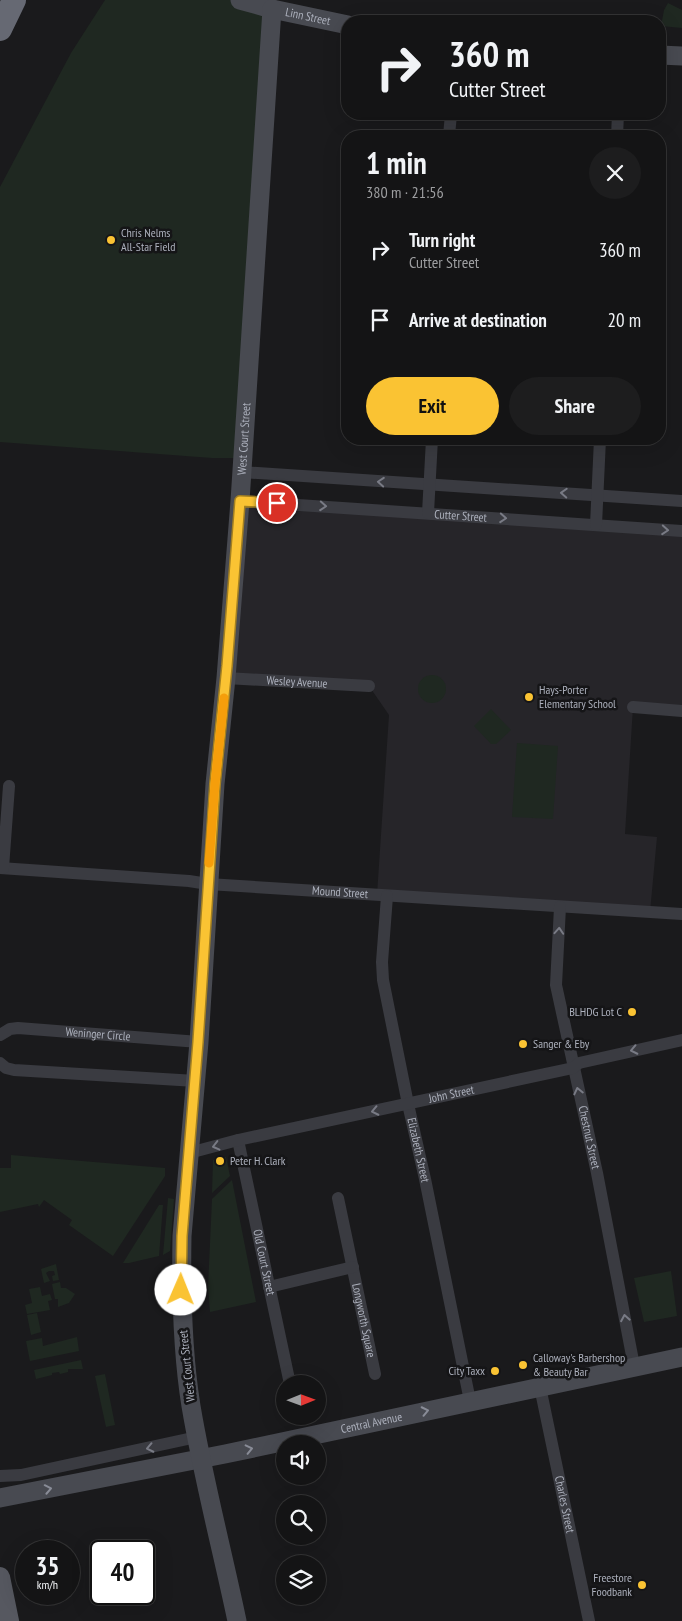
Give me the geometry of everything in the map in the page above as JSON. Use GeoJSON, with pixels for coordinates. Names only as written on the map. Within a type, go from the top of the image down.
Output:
{"type":"FeatureCollection","features":[{"type":"Feature","properties":{"kind":"highway"},"geometry":{"type":"LineString","coordinates":[[0,29],[14,0]]}},
{"type":"Feature","properties":{"kind":"main road"},"geometry":{"type":"LineString","coordinates":[[0,1578],[9,1621]]}},
{"type":"Feature","properties":{"kind":"street","name":"Linn Street"},"geometry":{"type":"LineString","coordinates":[[240,0],[272,5],[341,23]]}},
{"type":"Feature","properties":{"kind":"street","name":"West Court Street"},"geometry":{"type":"LineString","coordinates":[[237,1621],[191,1405],[184,1352],[181,1290],[182,1236],[196,1081],[215,784],[226,678],[240,501],[272,5]]}},
{"type":"Feature","properties":{"kind":"street"},"geometry":{"type":"LineString","coordinates":[[666,55],[682,56]]}},
{"type":"Feature","properties":{"kind":"street"},"geometry":{"type":"LineString","coordinates":[[428,513],[432,445]]}},
{"type":"Feature","properties":{"kind":"street"},"geometry":{"type":"LineString","coordinates":[[596,525],[600,445]]}},
{"type":"Feature","properties":{"kind":"street"},"geometry":{"type":"LineString","coordinates":[[242,472],[429,486],[682,501]]}},
{"type":"Feature","properties":{"kind":"street","name":"Cutter Street"},"geometry":{"type":"LineString","coordinates":[[240,501],[682,531]]}},
{"type":"Feature","properties":{"kind":"street","name":"Wesley Avenue"},"geometry":{"type":"LineString","coordinates":[[226,678],[369,686]]}},
{"type":"Feature","properties":{"kind":"street"},"geometry":{"type":"LineString","coordinates":[[633,707],[682,711]]}},
{"type":"Feature","properties":{"kind":"street"},"geometry":{"type":"LineString","coordinates":[[2,868],[9,786]]}},
{"type":"Feature","properties":{"kind":"street","name":"Mound Street"},"geometry":{"type":"LineString","coordinates":[[2,868],[189,881],[208,884],[682,914]]}},
{"type":"Feature","properties":{"kind":"street","name":"Elizabeth Street"},"geometry":{"type":"LineString","coordinates":[[388,896],[382,962],[383,980],[470,1402]]}},
{"type":"Feature","properties":{"kind":"street","name":"Chestnut Street"},"geometry":{"type":"LineString","coordinates":[[560,907],[556,985],[599,1182],[634,1366]]}},
{"type":"Feature","properties":{"kind":"street","name":"Weninger Circle"},"geometry":{"type":"LineString","coordinates":[[0,1035],[10,1029],[18,1028],[198,1042]]}},
{"type":"Feature","properties":{"kind":"street","name":"John Street"},"geometry":{"type":"LineString","coordinates":[[189,1153],[238,1140],[573,1068],[579,1063],[682,1040]]}},
{"type":"Feature","properties":{"kind":"street"},"geometry":{"type":"LineString","coordinates":[[0,1063],[6,1068],[14,1070],[196,1081]]}},
{"type":"Feature","properties":{"kind":"street","name":"Old Court Street"},"geometry":{"type":"LineString","coordinates":[[238,1140],[288,1375]]}},
{"type":"Feature","properties":{"kind":"street","name":"Longworth Square"},"geometry":{"type":"LineString","coordinates":[[338,1198],[375,1374]]}},
{"type":"Feature","properties":{"kind":"street","name":"Longworth Square"},"geometry":{"type":"LineString","coordinates":[[269,1287],[353,1268]]}},
{"type":"Feature","properties":{"kind":"street","name":"Central Avenue"},"geometry":{"type":"LineString","coordinates":[[0,1498],[224,1454],[682,1357]]}},
{"type":"Feature","properties":{"kind":"street","name":"Charles Street"},"geometry":{"type":"LineString","coordinates":[[540,1387],[589,1621]]}},
{"type":"Feature","properties":{"kind":"street"},"geometry":{"type":"LineString","coordinates":[[0,1476],[21,1475],[197,1437]]}},
{"type":"Feature","properties":{"kind":"shaded area"},"geometry":{"type":"Polygon","coordinates":[[[105,0],[240,0],[272,9],[243,458],[212,458],[0,442],[0,187],[71,53],[105,0]]]}},
{"type":"Feature","properties":{"kind":"shaded area"},"geometry":{"type":"Polygon","coordinates":[[[668,3],[682,10],[682,28],[666,26],[666,15],[663,15],[668,3]]]}},
{"type":"Feature","properties":{"kind":"shaded area","name":"Hays-Porter Elementary School"},"geometry":{"type":"Polygon","coordinates":[[[240,501],[682,531],[682,710],[633,707],[625,834],[657,837],[650,912],[377,895],[389,715],[369,686],[226,678],[240,501]]]}},
{"type":"Feature","properties":{"kind":"shaded area"},"geometry":{"type":"Polygon","coordinates":[[[432,675],[442,679],[446,689],[442,699],[432,703],[422,699],[418,689],[422,679],[432,675]]]}},
{"type":"Feature","properties":{"kind":"shaded area"},"geometry":{"type":"Polygon","coordinates":[[[491,709],[511,730],[496,744],[491,744],[474,726],[491,709]]]}},
{"type":"Feature","properties":{"kind":"shaded area"},"geometry":{"type":"Polygon","coordinates":[[[517,743],[558,746],[553,819],[512,817],[517,743]]]}},
{"type":"Feature","properties":{"kind":"shaded area"},"geometry":{"type":"Polygon","coordinates":[[[11,1155],[165,1168],[165,1176],[113,1256],[69,1225],[72,1220],[44,1200],[39,1207],[38,1204],[0,1212],[0,1168],[11,1168],[11,1155]]]}},
{"type":"Feature","properties":{"kind":"shaded area"},"geometry":{"type":"Polygon","coordinates":[[[226,1157],[230,1176],[212,1193],[213,1160],[226,1157]]]}},
{"type":"Feature","properties":{"kind":"shaded area"},"geometry":{"type":"Polygon","coordinates":[[[232,1180],[256,1302],[210,1312],[208,1287],[212,1199],[232,1180]]]}},
{"type":"Feature","properties":{"kind":"shaded area"},"geometry":{"type":"Polygon","coordinates":[[[168,1198],[174,1199],[170,1251],[163,1255],[168,1198]]]}},
{"type":"Feature","properties":{"kind":"shaded area"},"geometry":{"type":"Polygon","coordinates":[[[159,1205],[163,1205],[159,1256],[123,1263],[159,1205]]]}},
{"type":"Feature","properties":{"kind":"shaded area"},"geometry":{"type":"Polygon","coordinates":[[[56,1264],[59,1280],[53,1281],[54,1271],[49,1271],[46,1273],[50,1281],[44,1283],[41,1269],[56,1264]]]}},
{"type":"Feature","properties":{"kind":"shaded area"},"geometry":{"type":"Polygon","coordinates":[[[671,1271],[677,1316],[644,1322],[634,1278],[671,1271]]]}},
{"type":"Feature","properties":{"kind":"shaded area"},"geometry":{"type":"Polygon","coordinates":[[[60,1282],[61,1288],[66,1288],[75,1294],[69,1303],[58,1307],[58,1299],[55,1299],[52,1284],[60,1282]]]}},
{"type":"Feature","properties":{"kind":"shaded area"},"geometry":{"type":"Polygon","coordinates":[[[40,1287],[42,1296],[50,1294],[52,1300],[48,1301],[50,1310],[27,1314],[25,1305],[32,1303],[29,1289],[40,1287]]]}},
{"type":"Feature","properties":{"kind":"shaded area"},"geometry":{"type":"Polygon","coordinates":[[[37,1313],[41,1332],[31,1335],[27,1315],[37,1313]]]}},
{"type":"Feature","properties":{"kind":"shaded area"},"geometry":{"type":"Polygon","coordinates":[[[77,1337],[79,1351],[30,1361],[26,1341],[42,1338],[43,1346],[77,1337]]]}},
{"type":"Feature","properties":{"kind":"shaded area"},"geometry":{"type":"Polygon","coordinates":[[[81,1360],[83,1369],[68,1369],[68,1372],[52,1373],[52,1375],[36,1379],[34,1370],[81,1360]]]}},
{"type":"Feature","properties":{"kind":"shaded area"},"geometry":{"type":"Polygon","coordinates":[[[105,1374],[115,1425],[106,1427],[95,1376],[105,1374]]]}},
{"type":"Feature","properties":{"kind":"slow traffic"},"geometry":{"type":"LineString","coordinates":[[209,863],[218,744],[224,698]]}},
{"type":"Feature","properties":{"kind":"place","name":"Chris Nelms All-Star Field"},"geometry":{"type":"Point","coordinates":[111,240]}},
{"type":"Feature","properties":{"kind":"place","name":"Hays-Porter Elementary School"},"geometry":{"type":"Point","coordinates":[529,697]}},
{"type":"Feature","properties":{"kind":"place","name":"BLHDG Lot C"},"geometry":{"type":"Point","coordinates":[632,1012]}},
{"type":"Feature","properties":{"kind":"place","name":"Sanger & Eby"},"geometry":{"type":"Point","coordinates":[523,1044]}},
{"type":"Feature","properties":{"kind":"place","name":"Peter H. Clark"},"geometry":{"type":"Point","coordinates":[220,1161]}},
{"type":"Feature","properties":{"kind":"place","name":"Calloway's Barbershop & Beauty Bar"},"geometry":{"type":"Point","coordinates":[523,1365]}},
{"type":"Feature","properties":{"kind":"place","name":"City Taxx"},"geometry":{"type":"Point","coordinates":[495,1371]}},
{"type":"Feature","properties":{"kind":"place","name":"Freestore Foodbank"},"geometry":{"type":"Point","coordinates":[642,1585]}},
{"type":"Feature","properties":{"kind":"route"},"geometry":{"type":"LineString","coordinates":[[181,1290],[182,1236],[204,962],[215,784],[227,666],[240,501],[277,503]]}}]}
